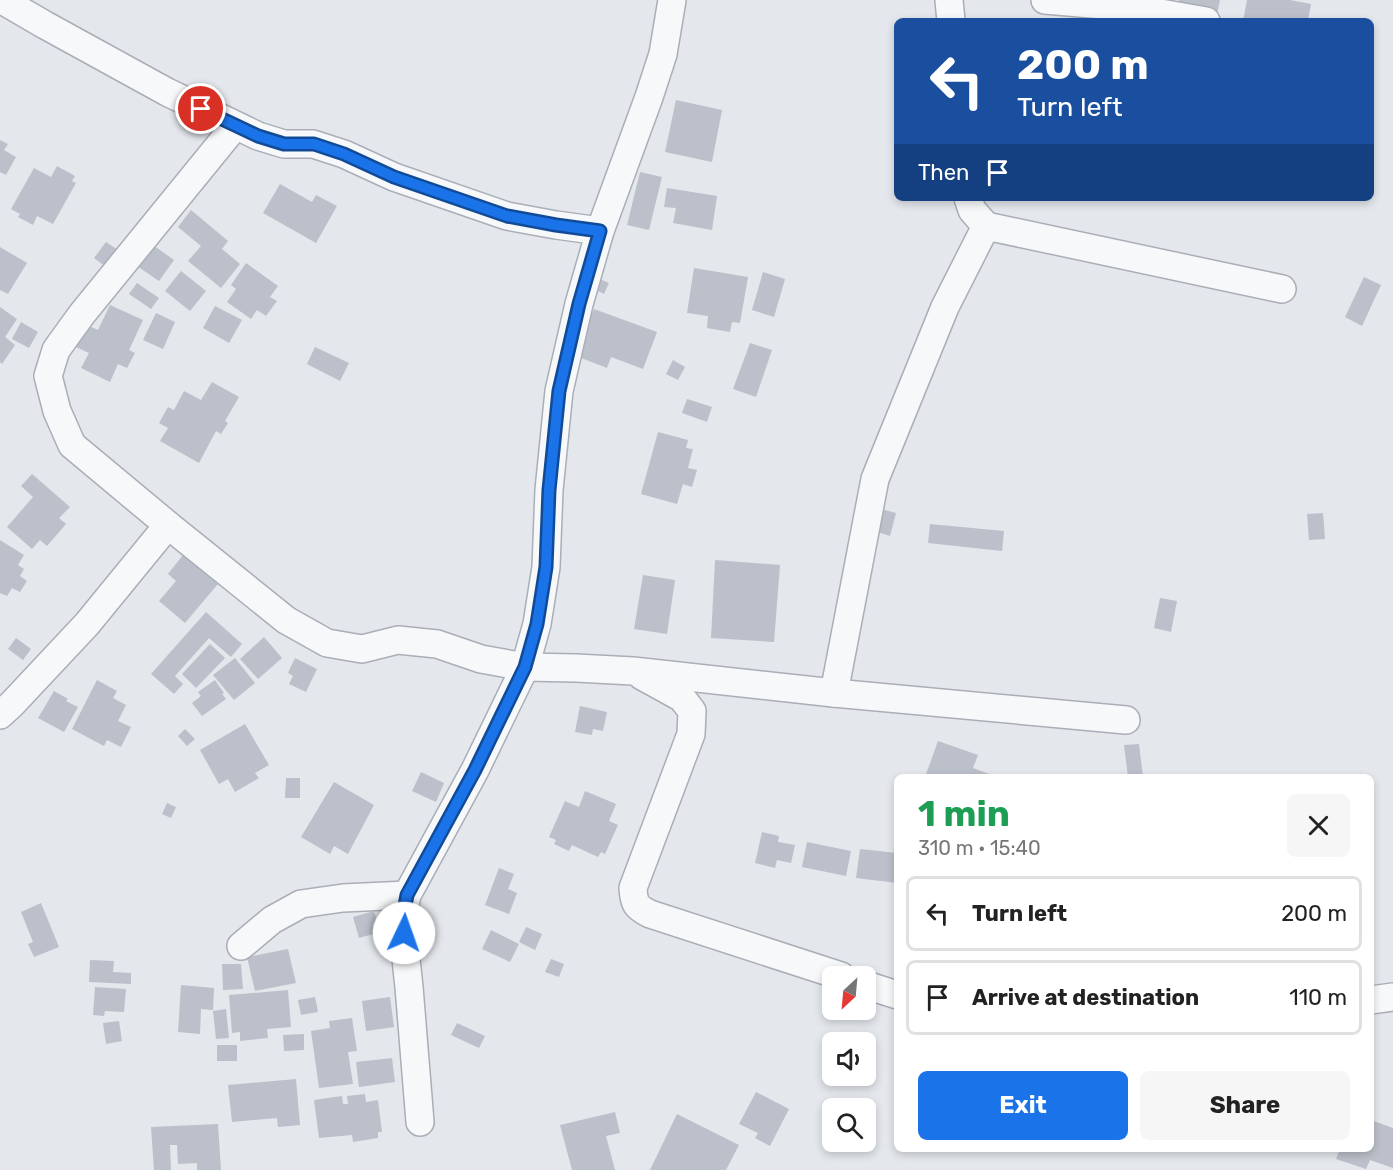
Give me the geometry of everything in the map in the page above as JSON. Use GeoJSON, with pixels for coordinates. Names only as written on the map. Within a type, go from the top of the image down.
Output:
{"type":"FeatureCollection","features":[{"type":"Feature","properties":{"kind":"street"},"geometry":{"type":"LineString","coordinates":[[2,0],[136,75],[258,136],[284,144],[314,144],[344,154],[394,177],[507,216],[600,231]]}},
{"type":"Feature","properties":{"kind":"street"},"geometry":{"type":"LineString","coordinates":[[420,1122],[403,916],[407,895],[475,770],[525,667],[537,624],[546,567],[549,490],[559,391],[579,304],[600,231],[663,54],[672,0]]}},
{"type":"Feature","properties":{"kind":"street"},"geometry":{"type":"LineString","coordinates":[[949,0],[951,18]]}},
{"type":"Feature","properties":{"kind":"street"},"geometry":{"type":"LineString","coordinates":[[1045,0],[1126,7],[1189,18]]}},
{"type":"Feature","properties":{"kind":"street"},"geometry":{"type":"LineString","coordinates":[[234,126],[82,314],[56,350],[48,376],[57,411],[72,445],[286,620],[327,643],[362,649],[398,640],[437,644],[481,659],[525,667],[633,671],[834,693],[1126,720]]}},
{"type":"Feature","properties":{"kind":"street"},"geometry":{"type":"LineString","coordinates":[[969,201],[972,210],[986,226],[1282,289]]}},
{"type":"Feature","properties":{"kind":"street"},"geometry":{"type":"LineString","coordinates":[[834,693],[875,479],[945,307],[986,226]]}},
{"type":"Feature","properties":{"kind":"street"},"geometry":{"type":"LineString","coordinates":[[0,715],[87,624],[168,525]]}},
{"type":"Feature","properties":{"kind":"street"},"geometry":{"type":"LineString","coordinates":[[633,671],[682,698],[692,711],[691,734],[633,888],[638,908],[650,914],[822,970]]}},
{"type":"Feature","properties":{"kind":"street"},"geometry":{"type":"LineString","coordinates":[[241,946],[272,920],[301,904],[343,898],[407,895]]}},
{"type":"Feature","properties":{"kind":"street"},"geometry":{"type":"LineString","coordinates":[[876,988],[894,994]]}},
{"type":"Feature","properties":{"kind":"street"},"geometry":{"type":"LineString","coordinates":[[1374,1000],[1393,998]]}},
{"type":"Feature","properties":{"kind":"building"},"geometry":{"type":"Polygon","coordinates":[[[1179,0],[1220,0],[1217,14],[1178,6],[1179,0]]]}},
{"type":"Feature","properties":{"kind":"building"},"geometry":{"type":"Polygon","coordinates":[[[1247,0],[1290,0],[1311,4],[1309,18],[1244,18],[1247,0]]]}},
{"type":"Feature","properties":{"kind":"building"},"geometry":{"type":"Polygon","coordinates":[[[676,100],[722,110],[712,162],[665,152],[676,100]]]}},
{"type":"Feature","properties":{"kind":"building"},"geometry":{"type":"Polygon","coordinates":[[[0,140],[8,144],[4,150],[16,157],[6,175],[0,172],[0,140]]]}},
{"type":"Feature","properties":{"kind":"building"},"geometry":{"type":"Polygon","coordinates":[[[57,166],[75,176],[72,181],[76,183],[53,224],[37,216],[33,225],[18,217],[20,214],[11,209],[34,168],[51,177],[57,166]]]}},
{"type":"Feature","properties":{"kind":"building"},"geometry":{"type":"Polygon","coordinates":[[[640,172],[662,177],[649,230],[627,225],[640,172]]]}},
{"type":"Feature","properties":{"kind":"building"},"geometry":{"type":"Polygon","coordinates":[[[280,184],[312,202],[316,195],[337,206],[316,243],[263,213],[280,184]]]}},
{"type":"Feature","properties":{"kind":"building"},"geometry":{"type":"Polygon","coordinates":[[[667,188],[717,196],[712,230],[673,223],[676,208],[664,207],[667,188]]]}},
{"type":"Feature","properties":{"kind":"building"},"geometry":{"type":"Polygon","coordinates":[[[191,210],[228,241],[222,249],[240,264],[221,288],[188,261],[201,246],[178,227],[191,210]]]}},
{"type":"Feature","properties":{"kind":"building"},"geometry":{"type":"Polygon","coordinates":[[[106,242],[118,250],[106,267],[94,258],[106,242]]]}},
{"type":"Feature","properties":{"kind":"building"},"geometry":{"type":"Polygon","coordinates":[[[150,243],[174,260],[159,281],[134,264],[150,243]]]}},
{"type":"Feature","properties":{"kind":"building"},"geometry":{"type":"Polygon","coordinates":[[[0,247],[27,263],[8,294],[0,290],[0,247]]]}},
{"type":"Feature","properties":{"kind":"building"},"geometry":{"type":"Polygon","coordinates":[[[246,263],[278,286],[270,297],[277,301],[266,316],[257,310],[251,319],[227,302],[236,289],[231,285],[246,263]]]}},
{"type":"Feature","properties":{"kind":"building"},"geometry":{"type":"Polygon","coordinates":[[[694,268],[748,277],[740,323],[732,322],[730,332],[707,328],[708,316],[687,313],[694,268]]]}},
{"type":"Feature","properties":{"kind":"building"},"geometry":{"type":"Polygon","coordinates":[[[181,271],[206,291],[190,311],[165,291],[181,271]]]}},
{"type":"Feature","properties":{"kind":"building"},"geometry":{"type":"Polygon","coordinates":[[[763,272],[785,279],[774,317],[752,310],[763,272]]]}},
{"type":"Feature","properties":{"kind":"building"},"geometry":{"type":"Polygon","coordinates":[[[595,277],[609,283],[604,294],[590,287],[595,277]]]}},
{"type":"Feature","properties":{"kind":"building"},"geometry":{"type":"Polygon","coordinates":[[[1364,277],[1381,285],[1362,326],[1345,317],[1364,277]]]}},
{"type":"Feature","properties":{"kind":"building"},"geometry":{"type":"Polygon","coordinates":[[[137,283],[159,298],[151,309],[129,294],[137,283]]]}},
{"type":"Feature","properties":{"kind":"building"},"geometry":{"type":"Polygon","coordinates":[[[110,305],[143,320],[129,350],[135,353],[127,368],[118,364],[110,382],[81,368],[89,353],[76,347],[87,325],[98,330],[110,305]]]}},
{"type":"Feature","properties":{"kind":"building"},"geometry":{"type":"Polygon","coordinates":[[[215,306],[242,320],[229,343],[203,328],[215,306]]]}},
{"type":"Feature","properties":{"kind":"building"},"geometry":{"type":"Polygon","coordinates":[[[0,307],[17,319],[5,337],[15,345],[2,364],[0,362],[0,307]]]}},
{"type":"Feature","properties":{"kind":"building"},"geometry":{"type":"Polygon","coordinates":[[[594,309],[657,332],[643,369],[611,357],[607,368],[576,356],[594,309]]]}},
{"type":"Feature","properties":{"kind":"building"},"geometry":{"type":"Polygon","coordinates":[[[156,313],[175,322],[163,349],[143,340],[156,313]]]}},
{"type":"Feature","properties":{"kind":"building"},"geometry":{"type":"Polygon","coordinates":[[[21,322],[38,332],[29,348],[12,339],[21,322]]]}},
{"type":"Feature","properties":{"kind":"building"},"geometry":{"type":"Polygon","coordinates":[[[750,343],[772,350],[756,397],[733,389],[750,343]]]}},
{"type":"Feature","properties":{"kind":"building"},"geometry":{"type":"Polygon","coordinates":[[[315,347],[349,363],[340,381],[307,364],[315,347]]]}},
{"type":"Feature","properties":{"kind":"building"},"geometry":{"type":"Polygon","coordinates":[[[673,360],[685,367],[678,380],[666,374],[673,360]]]}},
{"type":"Feature","properties":{"kind":"building"},"geometry":{"type":"Polygon","coordinates":[[[212,382],[239,397],[225,421],[228,423],[221,434],[216,431],[199,463],[160,441],[168,428],[159,423],[168,407],[174,410],[184,391],[201,400],[212,382]]]}},
{"type":"Feature","properties":{"kind":"building"},"geometry":{"type":"Polygon","coordinates":[[[687,399],[712,407],[707,422],[682,413],[687,399]]]}},
{"type":"Feature","properties":{"kind":"building"},"geometry":{"type":"Polygon","coordinates":[[[658,432],[688,440],[686,448],[693,449],[688,468],[697,470],[692,487],[683,484],[677,504],[641,494],[658,432]]]}},
{"type":"Feature","properties":{"kind":"building"},"geometry":{"type":"Polygon","coordinates":[[[32,474],[70,507],[59,518],[66,524],[47,546],[40,540],[32,549],[7,527],[33,497],[21,486],[32,474]]]}},
{"type":"Feature","properties":{"kind":"building"},"geometry":{"type":"Polygon","coordinates":[[[877,508],[896,513],[890,536],[871,530],[877,508]]]}},
{"type":"Feature","properties":{"kind":"building"},"geometry":{"type":"Polygon","coordinates":[[[1323,513],[1325,539],[1309,540],[1307,514],[1323,513]]]}},
{"type":"Feature","properties":{"kind":"building"},"geometry":{"type":"Polygon","coordinates":[[[930,524],[1004,531],[1002,551],[928,543],[930,524]]]}},
{"type":"Feature","properties":{"kind":"building"},"geometry":{"type":"Polygon","coordinates":[[[0,540],[24,555],[18,565],[24,569],[20,576],[27,581],[20,592],[12,588],[7,596],[0,593],[0,540]]]}},
{"type":"Feature","properties":{"kind":"building"},"geometry":{"type":"Polygon","coordinates":[[[183,555],[218,584],[185,623],[159,601],[176,581],[168,574],[183,555]]]}},
{"type":"Feature","properties":{"kind":"building"},"geometry":{"type":"Polygon","coordinates":[[[715,560],[780,565],[774,642],[711,638],[715,560]]]}},
{"type":"Feature","properties":{"kind":"building"},"geometry":{"type":"Polygon","coordinates":[[[643,575],[675,580],[667,634],[634,629],[643,575]]]}},
{"type":"Feature","properties":{"kind":"building"},"geometry":{"type":"Polygon","coordinates":[[[1160,598],[1177,601],[1171,632],[1154,628],[1160,598]]]}},
{"type":"Feature","properties":{"kind":"building"},"geometry":{"type":"Polygon","coordinates":[[[206,612],[242,644],[231,657],[209,638],[175,676],[183,684],[174,694],[151,674],[206,612]]]}},
{"type":"Feature","properties":{"kind":"building"},"geometry":{"type":"Polygon","coordinates":[[[264,637],[282,658],[258,679],[240,659],[264,637]]]}},
{"type":"Feature","properties":{"kind":"building"},"geometry":{"type":"Polygon","coordinates":[[[16,638],[31,649],[23,660],[8,649],[16,638]]]}},
{"type":"Feature","properties":{"kind":"building"},"geometry":{"type":"Polygon","coordinates":[[[210,644],[225,658],[196,688],[182,674],[210,644]]]}},
{"type":"Feature","properties":{"kind":"building"},"geometry":{"type":"Polygon","coordinates":[[[235,658],[255,683],[234,700],[213,675],[235,658]]]}},
{"type":"Feature","properties":{"kind":"building"},"geometry":{"type":"Polygon","coordinates":[[[295,658],[317,669],[306,692],[289,684],[293,676],[288,673],[295,658]]]}},
{"type":"Feature","properties":{"kind":"building"},"geometry":{"type":"Polygon","coordinates":[[[97,680],[117,691],[113,698],[126,705],[118,721],[131,727],[121,747],[107,740],[104,746],[72,729],[97,680]]]}},
{"type":"Feature","properties":{"kind":"building"},"geometry":{"type":"Polygon","coordinates":[[[215,680],[226,699],[202,716],[192,703],[201,696],[198,692],[215,680]]]}},
{"type":"Feature","properties":{"kind":"building"},"geometry":{"type":"Polygon","coordinates":[[[54,691],[78,707],[64,732],[38,718],[54,691]]]}},
{"type":"Feature","properties":{"kind":"building"},"geometry":{"type":"Polygon","coordinates":[[[580,706],[607,712],[603,731],[593,729],[592,735],[575,732],[580,706]]]}},
{"type":"Feature","properties":{"kind":"building"},"geometry":{"type":"Polygon","coordinates":[[[245,724],[269,765],[255,773],[259,778],[235,792],[228,779],[219,784],[200,750],[245,724]]]}},
{"type":"Feature","properties":{"kind":"building"},"geometry":{"type":"Polygon","coordinates":[[[185,729],[195,739],[187,746],[178,736],[185,729]]]}},
{"type":"Feature","properties":{"kind":"building"},"geometry":{"type":"Polygon","coordinates":[[[938,741],[978,755],[973,768],[989,774],[926,774],[938,741]]]}},
{"type":"Feature","properties":{"kind":"building"},"geometry":{"type":"Polygon","coordinates":[[[1139,744],[1143,774],[1128,774],[1124,745],[1139,744]]]}},
{"type":"Feature","properties":{"kind":"building"},"geometry":{"type":"Polygon","coordinates":[[[421,772],[444,783],[436,802],[412,791],[421,772]]]}},
{"type":"Feature","properties":{"kind":"building"},"geometry":{"type":"Polygon","coordinates":[[[286,778],[300,778],[300,798],[285,798],[286,778]]]}},
{"type":"Feature","properties":{"kind":"building"},"geometry":{"type":"Polygon","coordinates":[[[334,782],[374,805],[348,854],[334,846],[330,854],[301,837],[334,782]]]}},
{"type":"Feature","properties":{"kind":"building"},"geometry":{"type":"Polygon","coordinates":[[[585,791],[616,804],[609,821],[618,825],[605,854],[601,852],[598,857],[572,845],[569,851],[554,844],[556,840],[549,837],[565,801],[579,807],[585,791]]]}},
{"type":"Feature","properties":{"kind":"building"},"geometry":{"type":"Polygon","coordinates":[[[167,803],[176,807],[171,818],[162,814],[167,803]]]}},
{"type":"Feature","properties":{"kind":"building"},"geometry":{"type":"Polygon","coordinates":[[[762,832],[779,836],[778,842],[795,845],[791,863],[777,860],[775,868],[755,863],[762,832]]]}},
{"type":"Feature","properties":{"kind":"building"},"geometry":{"type":"Polygon","coordinates":[[[807,842],[851,851],[846,876],[802,867],[807,842]]]}},
{"type":"Feature","properties":{"kind":"building"},"geometry":{"type":"Polygon","coordinates":[[[860,849],[894,853],[894,883],[856,878],[860,849]]]}},
{"type":"Feature","properties":{"kind":"building"},"geometry":{"type":"Polygon","coordinates":[[[499,868],[514,874],[508,889],[517,893],[509,914],[485,905],[499,868]]]}},
{"type":"Feature","properties":{"kind":"building"},"geometry":{"type":"Polygon","coordinates":[[[41,903],[59,947],[34,957],[28,944],[33,942],[21,912],[41,903]]]}},
{"type":"Feature","properties":{"kind":"building"},"geometry":{"type":"Polygon","coordinates":[[[374,911],[380,932],[359,938],[353,917],[374,911]]]}},
{"type":"Feature","properties":{"kind":"building"},"geometry":{"type":"Polygon","coordinates":[[[526,927],[542,934],[535,950],[519,942],[526,927]]]}},
{"type":"Feature","properties":{"kind":"building"},"geometry":{"type":"Polygon","coordinates":[[[491,930],[519,944],[510,962],[482,949],[491,930]]]}},
{"type":"Feature","properties":{"kind":"building"},"geometry":{"type":"Polygon","coordinates":[[[288,949],[296,983],[255,991],[247,957],[288,949]]]}},
{"type":"Feature","properties":{"kind":"building"},"geometry":{"type":"Polygon","coordinates":[[[551,959],[564,964],[559,977],[545,972],[551,959]]]}},
{"type":"Feature","properties":{"kind":"building"},"geometry":{"type":"Polygon","coordinates":[[[90,960],[114,961],[113,972],[131,973],[131,984],[89,982],[90,960]]]}},
{"type":"Feature","properties":{"kind":"building"},"geometry":{"type":"Polygon","coordinates":[[[222,964],[241,964],[243,989],[223,990],[222,964]]]}},
{"type":"Feature","properties":{"kind":"building"},"geometry":{"type":"Polygon","coordinates":[[[181,985],[214,988],[213,1010],[201,1009],[200,1034],[178,1032],[181,985]]]}},
{"type":"Feature","properties":{"kind":"building"},"geometry":{"type":"Polygon","coordinates":[[[95,987],[126,989],[124,1012],[105,1011],[104,1016],[93,1015],[95,987]]]}},
{"type":"Feature","properties":{"kind":"building"},"geometry":{"type":"Polygon","coordinates":[[[288,990],[291,1027],[267,1029],[268,1038],[240,1041],[240,1032],[232,1033],[229,995],[288,990]]]}},
{"type":"Feature","properties":{"kind":"building"},"geometry":{"type":"Polygon","coordinates":[[[315,997],[318,1012],[301,1015],[298,1000],[315,997]]]}},
{"type":"Feature","properties":{"kind":"building"},"geometry":{"type":"Polygon","coordinates":[[[390,997],[394,1027],[366,1031],[362,1001],[390,997]]]}},
{"type":"Feature","properties":{"kind":"building"},"geometry":{"type":"Polygon","coordinates":[[[226,1009],[229,1038],[216,1039],[213,1011],[226,1009]]]}},
{"type":"Feature","properties":{"kind":"building"},"geometry":{"type":"Polygon","coordinates":[[[352,1018],[357,1051],[348,1052],[353,1084],[319,1088],[311,1031],[330,1028],[329,1021],[352,1018]]]}},
{"type":"Feature","properties":{"kind":"building"},"geometry":{"type":"Polygon","coordinates":[[[119,1021],[122,1041],[106,1044],[103,1023],[119,1021]]]}},
{"type":"Feature","properties":{"kind":"building"},"geometry":{"type":"Polygon","coordinates":[[[457,1023],[485,1036],[479,1048],[451,1035],[457,1023]]]}},
{"type":"Feature","properties":{"kind":"building"},"geometry":{"type":"Polygon","coordinates":[[[304,1034],[304,1050],[284,1051],[283,1035],[304,1034]]]}},
{"type":"Feature","properties":{"kind":"building"},"geometry":{"type":"Polygon","coordinates":[[[217,1045],[237,1045],[237,1061],[217,1061],[217,1045]]]}},
{"type":"Feature","properties":{"kind":"building"},"geometry":{"type":"Polygon","coordinates":[[[392,1058],[395,1082],[359,1087],[356,1062],[392,1058]]]}},
{"type":"Feature","properties":{"kind":"building"},"geometry":{"type":"Polygon","coordinates":[[[296,1079],[300,1125],[278,1127],[277,1118],[232,1122],[228,1085],[296,1079]]]}},
{"type":"Feature","properties":{"kind":"building"},"geometry":{"type":"Polygon","coordinates":[[[756,1092],[789,1109],[770,1146],[755,1138],[758,1133],[739,1124],[756,1092]]]}},
{"type":"Feature","properties":{"kind":"building"},"geometry":{"type":"Polygon","coordinates":[[[365,1094],[366,1102],[378,1100],[382,1132],[378,1132],[378,1138],[353,1142],[352,1135],[319,1138],[314,1100],[342,1096],[343,1104],[348,1104],[347,1096],[365,1094]]]}},
{"type":"Feature","properties":{"kind":"building"},"geometry":{"type":"Polygon","coordinates":[[[615,1112],[620,1133],[606,1136],[615,1170],[572,1170],[560,1125],[615,1112]]]}},
{"type":"Feature","properties":{"kind":"building"},"geometry":{"type":"Polygon","coordinates":[[[677,1114],[739,1145],[726,1170],[650,1170],[677,1114]]]}},
{"type":"Feature","properties":{"kind":"building"},"geometry":{"type":"Polygon","coordinates":[[[1374,1121],[1393,1128],[1393,1168],[1370,1160],[1366,1169],[1336,1159],[1339,1152],[1374,1152],[1374,1121]]]}},
{"type":"Feature","properties":{"kind":"building"},"geometry":{"type":"Polygon","coordinates":[[[218,1124],[221,1170],[197,1170],[197,1163],[178,1164],[177,1145],[170,1145],[171,1170],[154,1170],[151,1127],[218,1124]]]}},
{"type":"Feature","properties":{"kind":"route"},"geometry":{"type":"LineString","coordinates":[[201,109],[258,136],[284,144],[314,144],[344,154],[394,177],[507,216],[600,231],[579,304],[559,391],[549,490],[546,567],[537,624],[525,667],[475,770],[407,895],[403,916],[404,933]]}}]}
